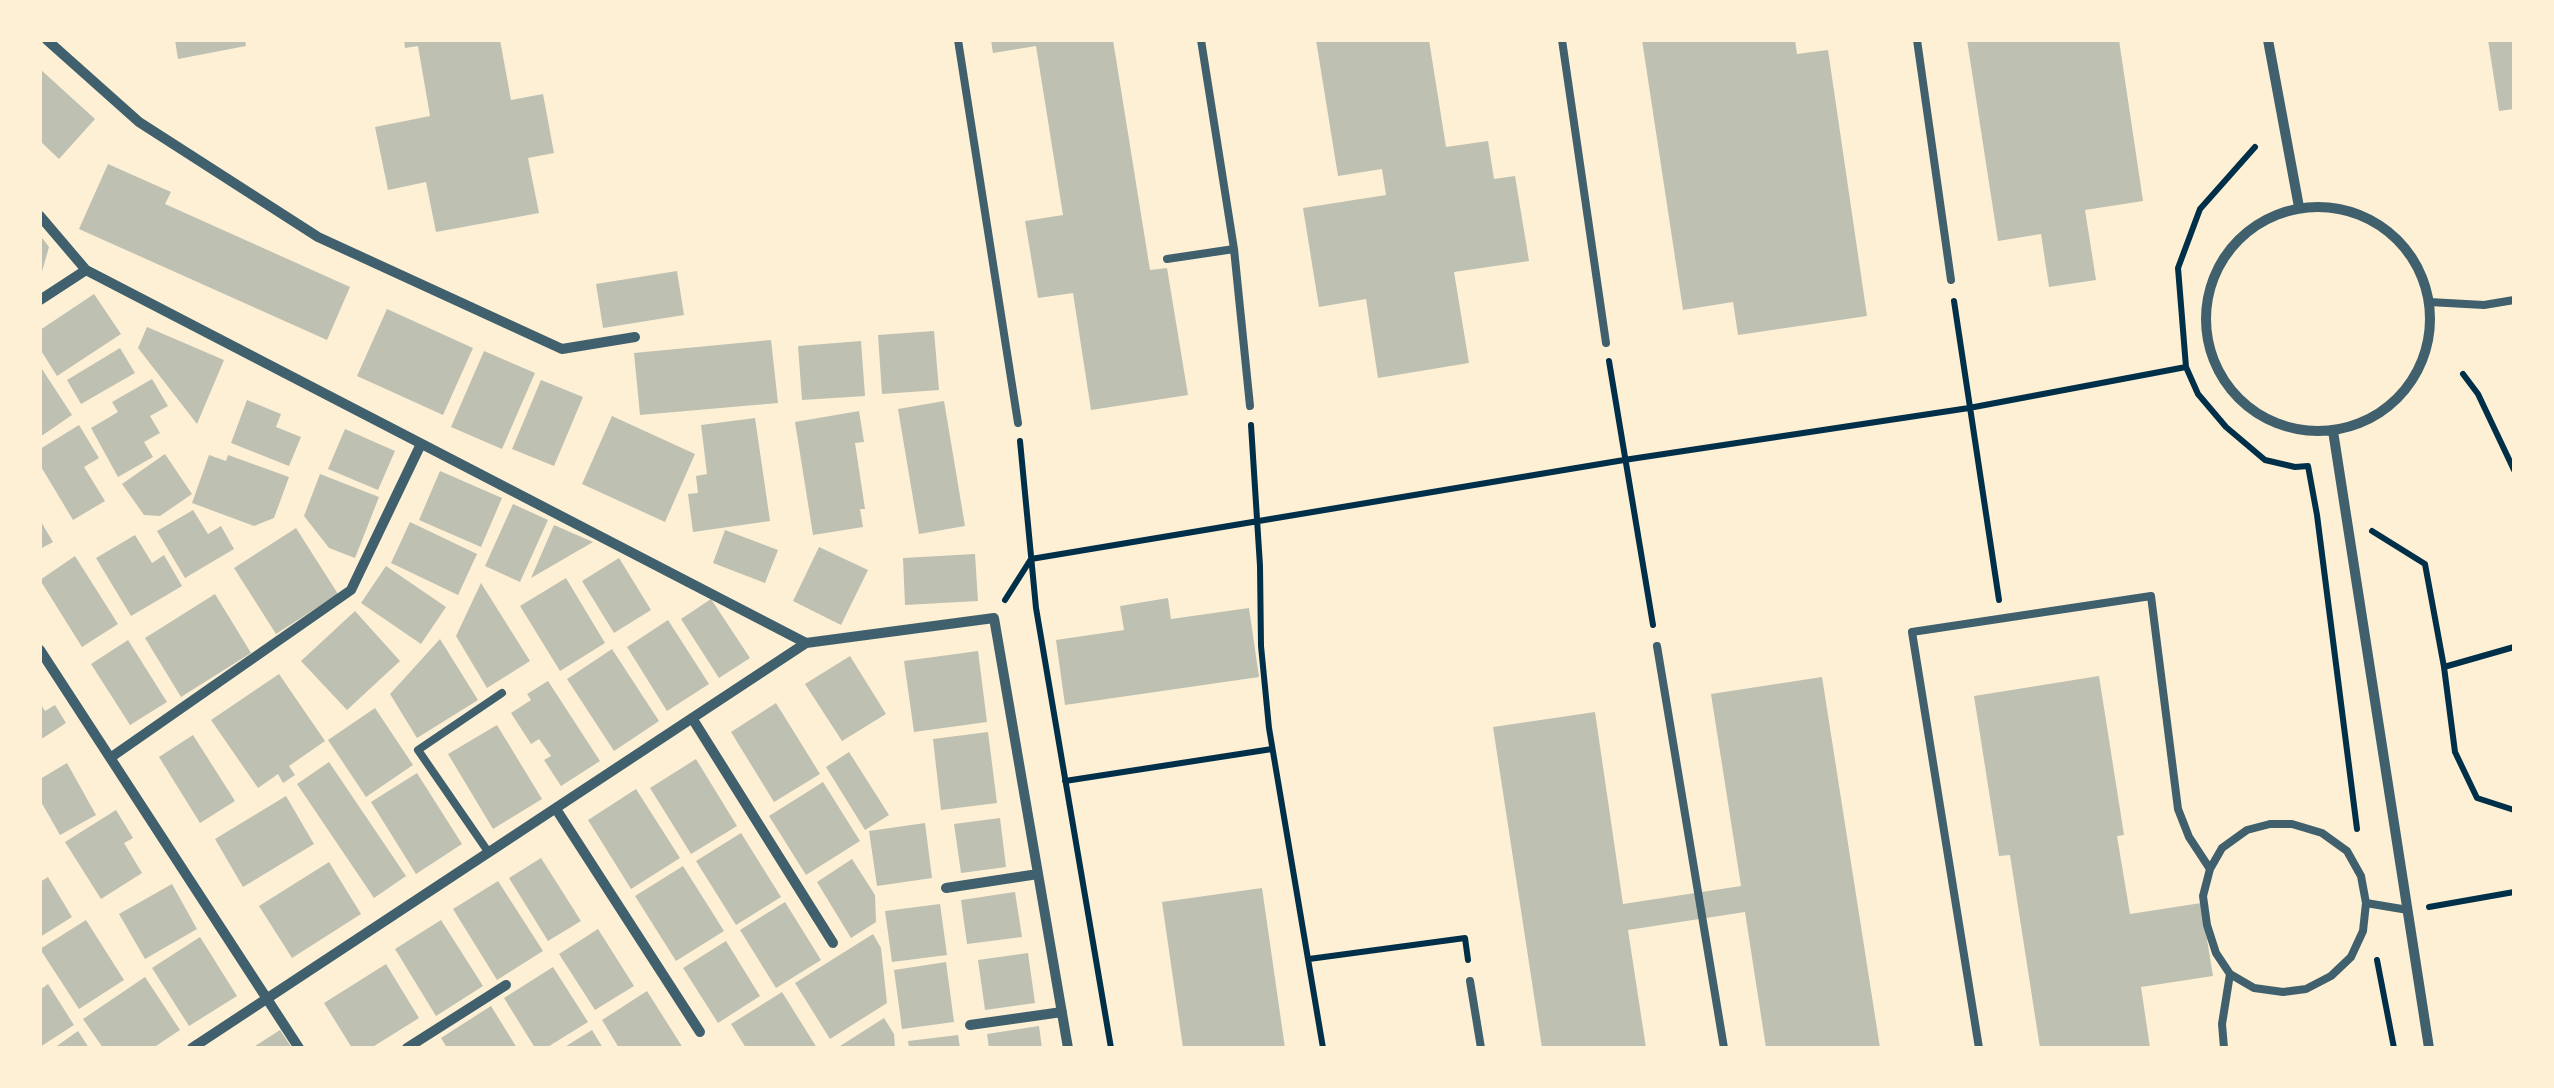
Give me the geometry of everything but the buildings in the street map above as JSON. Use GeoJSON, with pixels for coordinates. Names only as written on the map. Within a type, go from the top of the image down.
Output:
{"type":"FeatureCollection","features":[{"type":"Feature","properties":{"kind":"street"},"geometry":{"type":"LineString","coordinates":[[47,40],[139,122],[318,237],[562,349],[635,337]]}},
{"type":"Feature","properties":{"kind":"street"},"geometry":{"type":"LineString","coordinates":[[2268,40],[2299,207]]}},
{"type":"Feature","properties":{"kind":"street"},"geometry":{"type":"LineString","coordinates":[[2329,206],[2358,213],[2384,227],[2405,247],[2421,272],[2430,302],[2427,346],[2408,387],[2374,416],[2333,431],[2306,431],[2281,425],[2248,406],[2222,377],[2211,353],[2206,328],[2208,294],[2220,263],[2240,237],[2267,218],[2299,207],[2329,206]]}},
{"type":"Feature","properties":{"kind":"street"},"geometry":{"type":"LineString","coordinates":[[40,216],[86,270],[806,643]]}},
{"type":"Feature","properties":{"kind":"street"},"geometry":{"type":"LineString","coordinates":[[40,300],[86,270]]}},
{"type":"Feature","properties":{"kind":"street"},"geometry":{"type":"LineString","coordinates":[[2333,431],[2430,1048]]}},
{"type":"Feature","properties":{"kind":"street"},"geometry":{"type":"LineString","coordinates":[[110,758],[351,590],[421,444]]}},
{"type":"Feature","properties":{"kind":"street"},"geometry":{"type":"LineString","coordinates":[[192,1048],[806,643],[994,618],[1068,1048]]}},
{"type":"Feature","properties":{"kind":"street"},"geometry":{"type":"LineString","coordinates":[[40,650],[299,1048]]}},
{"type":"Feature","properties":{"kind":"street"},"geometry":{"type":"LineString","coordinates":[[692,718],[833,943]]}},
{"type":"Feature","properties":{"kind":"street"},"geometry":{"type":"LineString","coordinates":[[556,809],[700,1032]]}},
{"type":"Feature","properties":{"kind":"street"},"geometry":{"type":"LineString","coordinates":[[946,888],[1038,874]]}},
{"type":"Feature","properties":{"kind":"street"},"geometry":{"type":"LineString","coordinates":[[407,1048],[506,985]]}},
{"type":"Feature","properties":{"kind":"street"},"geometry":{"type":"LineString","coordinates":[[970,1025],[1062,1012]]}},
{"type":"Feature","properties":{"kind":"lane"},"geometry":{"type":"LineString","coordinates":[[958,40],[1018,423]]}},
{"type":"Feature","properties":{"kind":"lane"},"geometry":{"type":"LineString","coordinates":[[1200,40],[1234,250],[1250,406]]}},
{"type":"Feature","properties":{"kind":"lane"},"geometry":{"type":"LineString","coordinates":[[1562,40],[1606,343]]}},
{"type":"Feature","properties":{"kind":"lane"},"geometry":{"type":"LineString","coordinates":[[1916,40],[1951,280]]}},
{"type":"Feature","properties":{"kind":"lane"},"geometry":{"type":"LineString","coordinates":[[1167,259],[1234,250]]}},
{"type":"Feature","properties":{"kind":"lane"},"geometry":{"type":"LineString","coordinates":[[2430,302],[2484,305],[2514,300]]}},
{"type":"Feature","properties":{"kind":"lane"},"geometry":{"type":"LineString","coordinates":[[1979,1048],[1912,632],[2151,596],[2178,808],[2189,838],[2210,870]]}},
{"type":"Feature","properties":{"kind":"lane"},"geometry":{"type":"LineString","coordinates":[[1657,646],[1724,1048]]}},
{"type":"Feature","properties":{"kind":"lane"},"geometry":{"type":"LineString","coordinates":[[489,854],[418,750],[502,693]]}},
{"type":"Feature","properties":{"kind":"lane"},"geometry":{"type":"LineString","coordinates":[[2292,824],[2322,833],[2347,851],[2361,876],[2366,903],[2363,932],[2350,956],[2331,976],[2306,989],[2283,992],[2254,988],[2230,974],[2216,953],[2206,925],[2203,896],[2210,870],[2222,848],[2246,830],[2292,824]]}},
{"type":"Feature","properties":{"kind":"lane"},"geometry":{"type":"LineString","coordinates":[[2366,903],[2408,910]]}},
{"type":"Feature","properties":{"kind":"lane"},"geometry":{"type":"LineString","coordinates":[[2224,1048],[2222,1024],[2230,974]]}},
{"type":"Feature","properties":{"kind":"lane"},"geometry":{"type":"LineString","coordinates":[[1470,981],[1481,1048]]}},
{"type":"Feature","properties":{"kind":"path"},"geometry":{"type":"LineString","coordinates":[[2254,147],[2200,209],[2178,268],[2186,366],[2207,406],[2226,428],[2265,460],[2308,466],[2359,845]]}},
{"type":"Feature","properties":{"kind":"path"},"geometry":{"type":"LineString","coordinates":[[1951,280],[2003,618]]}},
{"type":"Feature","properties":{"kind":"path"},"geometry":{"type":"LineString","coordinates":[[1606,343],[1657,646]]}},
{"type":"Feature","properties":{"kind":"path"},"geometry":{"type":"LineString","coordinates":[[994,618],[1032,560],[1624,460],[1969,408],[2186,366]]}},
{"type":"Feature","properties":{"kind":"path"},"geometry":{"type":"LineString","coordinates":[[2463,374],[2478,394],[2514,470]]}},
{"type":"Feature","properties":{"kind":"path"},"geometry":{"type":"LineString","coordinates":[[1250,406],[1260,646],[1272,749],[1323,1048]]}},
{"type":"Feature","properties":{"kind":"path"},"geometry":{"type":"LineString","coordinates":[[1018,423],[1036,608],[1111,1048]]}},
{"type":"Feature","properties":{"kind":"path"},"geometry":{"type":"LineString","coordinates":[[2391,543],[2425,564],[2455,752],[2477,798],[2514,810]]}},
{"type":"Feature","properties":{"kind":"path"},"geometry":{"type":"LineString","coordinates":[[2444,666],[2514,646]]}},
{"type":"Feature","properties":{"kind":"path"},"geometry":{"type":"LineString","coordinates":[[1066,781],[1272,749]]}},
{"type":"Feature","properties":{"kind":"path"},"geometry":{"type":"LineString","coordinates":[[2408,910],[2514,892]]}},
{"type":"Feature","properties":{"kind":"path"},"geometry":{"type":"LineString","coordinates":[[1309,960],[1465,938],[1470,981]]}},
{"type":"Feature","properties":{"kind":"path"},"geometry":{"type":"LineString","coordinates":[[2377,958],[2394,1048]]}}]}
